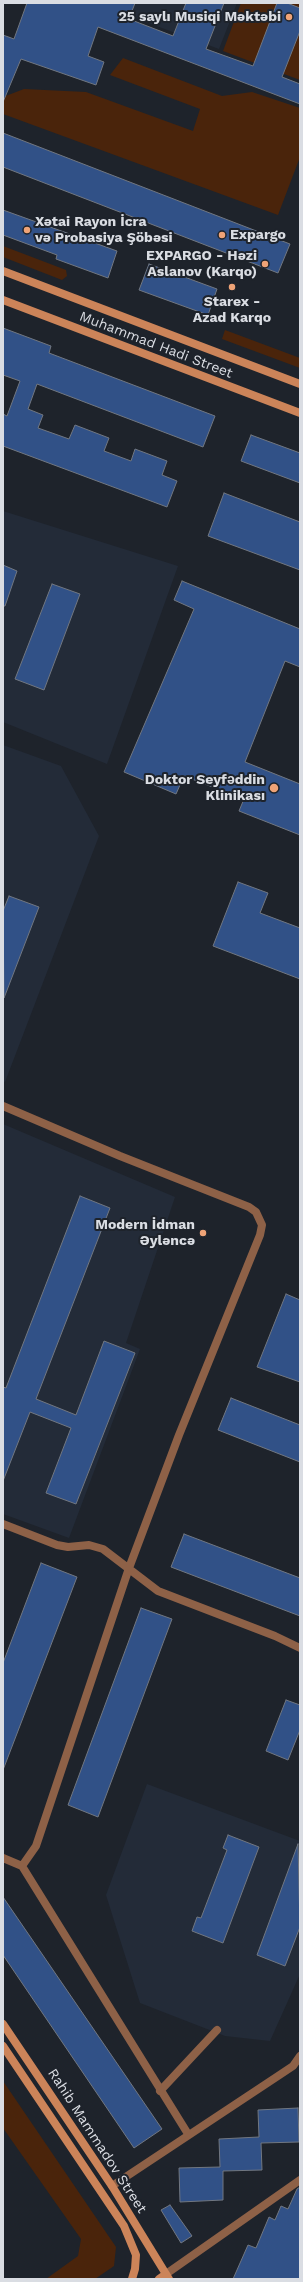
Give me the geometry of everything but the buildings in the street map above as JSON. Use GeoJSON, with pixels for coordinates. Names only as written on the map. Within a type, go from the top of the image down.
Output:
{"type":"FeatureCollection","features":[{"type":"Feature","properties":{"kind":"street","name":"Muhammad Hadi Street"},"geometry":{"type":"LineString","coordinates":[[3,271],[300,384]]}},
{"type":"Feature","properties":{"kind":"street","name":"Muhammad Hadi Street"},"geometry":{"type":"LineString","coordinates":[[3,300],[300,414]]}},
{"type":"Feature","properties":{"kind":"street"},"geometry":{"type":"LineString","coordinates":[[3,1106],[120,1156],[249,1207],[260,1218],[262,1225],[260,1235],[179,1435],[129,1568],[36,1846],[22,1866]]}},
{"type":"Feature","properties":{"kind":"street"},"geometry":{"type":"LineString","coordinates":[[3,1524],[57,1545],[68,1547],[88,1545],[103,1549],[129,1568],[148,1585],[158,1591],[300,1648]]}},
{"type":"Feature","properties":{"kind":"street"},"geometry":{"type":"LineString","coordinates":[[3,1858],[22,1866],[188,2134]]}},
{"type":"Feature","properties":{"kind":"street","name":"Rahib Mammadov Street"},"geometry":{"type":"LineString","coordinates":[[3,2024],[112,2186],[168,2276]]}},
{"type":"Feature","properties":{"kind":"street"},"geometry":{"type":"LineString","coordinates":[[160,2091],[217,2030]]}},
{"type":"Feature","properties":{"kind":"street","name":"Rahib Mammadov Street"},"geometry":{"type":"LineString","coordinates":[[3,2046],[124,2226],[136,2255],[135,2269],[132,2279]]}},
{"type":"Feature","properties":{"kind":"street"},"geometry":{"type":"LineString","coordinates":[[112,2186],[188,2134],[293,2066],[300,2056]]}},
{"type":"Feature","properties":{"kind":"street"},"geometry":{"type":"LineString","coordinates":[[159,2279],[168,2276],[300,2180]]}},
{"type":"Feature","properties":{"kind":"shaded area"},"geometry":{"type":"Polygon","coordinates":[[[94,3],[237,3],[219,49],[94,3]]]}},
{"type":"Feature","properties":{"kind":"shaded area"},"geometry":{"type":"Polygon","coordinates":[[[241,3],[300,3],[300,80],[223,51],[241,3]]]}},
{"type":"Feature","properties":{"kind":"shaded area"},"geometry":{"type":"Polygon","coordinates":[[[123,58],[222,96],[252,92],[300,108],[300,157],[278,215],[3,114],[3,97],[24,89],[86,92],[193,131],[200,109],[110,75],[123,58]]]}},
{"type":"Feature","properties":{"kind":"shaded area"},"geometry":{"type":"Polygon","coordinates":[[[3,246],[66,270],[67,276],[62,280],[3,257],[3,246]]]}},
{"type":"Feature","properties":{"kind":"shaded area"},"geometry":{"type":"Polygon","coordinates":[[[225,330],[300,358],[300,368],[222,339],[225,330]]]}},
{"type":"Feature","properties":{"kind":"shaded area"},"geometry":{"type":"Polygon","coordinates":[[[3,511],[178,566],[107,764],[3,722],[3,511]]]}},
{"type":"Feature","properties":{"kind":"shaded area"},"geometry":{"type":"Polygon","coordinates":[[[3,745],[61,766],[99,836],[5,1082],[3,1081],[3,745]]]}},
{"type":"Feature","properties":{"kind":"shaded area"},"geometry":{"type":"Polygon","coordinates":[[[3,1124],[175,1197],[126,1343],[140,1349],[69,1538],[3,1514],[3,1124]]]}},
{"type":"Feature","properties":{"kind":"shaded area"},"geometry":{"type":"Polygon","coordinates":[[[147,1784],[300,1841],[300,1974],[270,2041],[225,2036],[140,2003],[106,1895],[147,1784]]]}},
{"type":"Feature","properties":{"kind":"shaded area"},"geometry":{"type":"Polygon","coordinates":[[[3,2081],[116,2247],[114,2266],[95,2279],[46,2279],[78,2256],[81,2239],[3,2128],[3,2081]]]}},
{"type":"Feature","properties":{"kind":"place","name":"25 saylı Musiqi Məktəbi"},"geometry":{"type":"Point","coordinates":[289,17]}},
{"type":"Feature","properties":{"kind":"place","name":"Xətai Rayon İcra və Probasiya Şöbəsi"},"geometry":{"type":"Point","coordinates":[27,230]}},
{"type":"Feature","properties":{"kind":"place","name":"Expargo"},"geometry":{"type":"Point","coordinates":[222,235]}},
{"type":"Feature","properties":{"kind":"place","name":"EXPARGO - Həzi Aslanov (Karqo)"},"geometry":{"type":"Point","coordinates":[265,264]}},
{"type":"Feature","properties":{"kind":"place","name":"Starex - Azad Karqo"},"geometry":{"type":"Point","coordinates":[232,287]}},
{"type":"Feature","properties":{"kind":"place","name":"Doktor Seyfәddin Klinikası"},"geometry":{"type":"Point","coordinates":[274,788]}},
{"type":"Feature","properties":{"kind":"place","name":"Modern İdman Əyləncə"},"geometry":{"type":"Point","coordinates":[203,1233]}}]}
